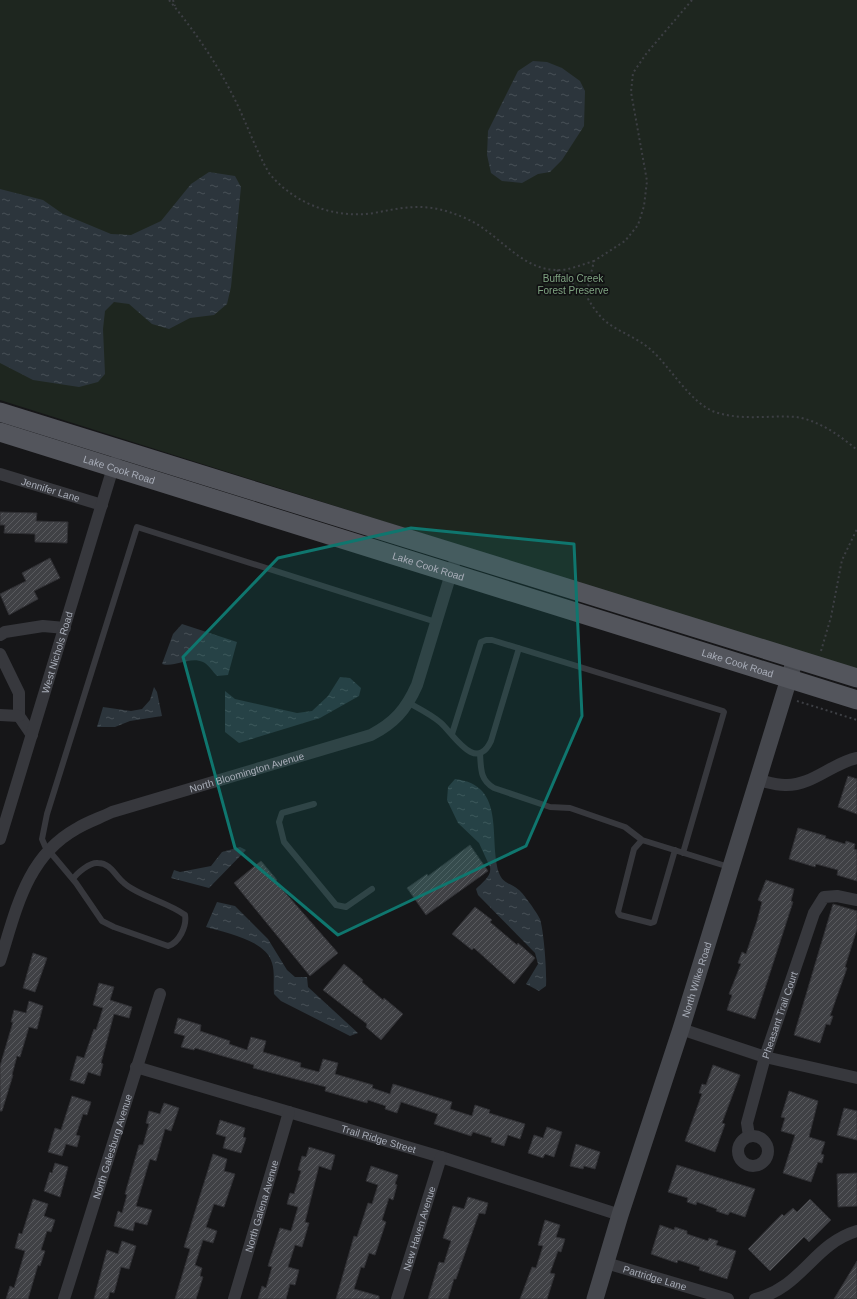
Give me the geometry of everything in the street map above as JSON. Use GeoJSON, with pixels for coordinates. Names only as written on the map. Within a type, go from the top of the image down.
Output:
{"type":"FeatureCollection","features":[{"type":"Feature","properties":{"kind":"main road","name":"Lake Cook Road"},"geometry":{"type":"LineString","coordinates":[[0,412],[857,678]]}},
{"type":"Feature","properties":{"kind":"main road","name":"Lake Cook Road"},"geometry":{"type":"LineString","coordinates":[[0,432],[857,700]]}},
{"type":"Feature","properties":{"kind":"street","name":"West Nichols Road"},"geometry":{"type":"LineString","coordinates":[[1,832],[65,628],[118,449]]}},
{"type":"Feature","properties":{"kind":"street","name":"Jennifer Lane"},"geometry":{"type":"LineString","coordinates":[[0,474],[102,505]]}},
{"type":"Feature","properties":{"kind":"street","name":"North Bloomington Avenue"},"geometry":{"type":"LineString","coordinates":[[0,961],[23,890],[32,870],[59,841],[75,829],[112,812],[370,735],[383,729],[395,720],[409,703],[417,685],[457,554]]}},
{"type":"Feature","properties":{"kind":"street"},"geometry":{"type":"LineString","coordinates":[[0,635],[5,632],[43,626],[65,628]]}},
{"type":"Feature","properties":{"kind":"street"},"geometry":{"type":"LineString","coordinates":[[0,654],[19,692],[19,716],[32,735]]}},
{"type":"Feature","properties":{"kind":"street","name":"North Wilke Road"},"geometry":{"type":"LineString","coordinates":[[595,1299],[620,1215],[681,1029],[795,659]]}},
{"type":"Feature","properties":{"kind":"street"},"geometry":{"type":"LineString","coordinates":[[0,715],[19,716]]}},
{"type":"Feature","properties":{"kind":"street"},"geometry":{"type":"LineString","coordinates":[[758,780],[786,785],[804,782],[834,767],[857,758]]}},
{"type":"Feature","properties":{"kind":"street","name":"Pheasant Trail Court"},"geometry":{"type":"LineString","coordinates":[[749,1136],[747,1123],[765,1057],[814,913],[824,897],[847,897],[857,900]]}},
{"type":"Feature","properties":{"kind":"street","name":"North Galesburg Avenue"},"geometry":{"type":"LineString","coordinates":[[64,1299],[160,994]]}},
{"type":"Feature","properties":{"kind":"street"},"geometry":{"type":"LineString","coordinates":[[681,1029],[765,1057],[857,1078]]}},
{"type":"Feature","properties":{"kind":"street","name":"Trail Ridge Street"},"geometry":{"type":"LineString","coordinates":[[136,1067],[441,1157],[620,1215]]}},
{"type":"Feature","properties":{"kind":"street","name":"North Galena Avenue"},"geometry":{"type":"LineString","coordinates":[[234,1299],[289,1112]]}},
{"type":"Feature","properties":{"kind":"street","name":"New Haven Avenue"},"geometry":{"type":"LineString","coordinates":[[397,1299],[441,1157]]}},
{"type":"Feature","properties":{"kind":"street"},"geometry":{"type":"LineString","coordinates":[[755,1299],[784,1288],[810,1265],[826,1247],[837,1239],[857,1231]]}},
{"type":"Feature","properties":{"kind":"street","name":"Partridge Lane"},"geometry":{"type":"LineString","coordinates":[[606,1262],[728,1299]]}},
{"type":"Feature","properties":{"kind":"lane"},"geometry":{"type":"LineString","coordinates":[[73,879],[83,869],[97,862],[108,864],[125,884],[176,908],[185,915],[186,920],[179,938],[174,944],[168,946],[114,927],[102,921],[73,879],[42,840],[47,814],[137,527],[436,622]]}},
{"type":"Feature","properties":{"kind":"lane"},"geometry":{"type":"LineString","coordinates":[[452,734],[481,642],[486,640],[492,640],[519,648],[724,712],[683,853]]}},
{"type":"Feature","properties":{"kind":"lane"},"geometry":{"type":"LineString","coordinates":[[409,703],[440,723],[452,734],[459,744],[468,751],[480,753],[487,750],[519,648]]}},
{"type":"Feature","properties":{"kind":"lane"},"geometry":{"type":"LineString","coordinates":[[480,753],[481,775],[487,784],[494,788],[550,807],[570,808],[625,827],[642,840],[731,868]]}},
{"type":"Feature","properties":{"kind":"lane"},"geometry":{"type":"LineString","coordinates":[[314,804],[282,813],[279,822],[284,842],[336,905],[346,908],[372,890]]}},
{"type":"Feature","properties":{"kind":"lane"},"geometry":{"type":"LineString","coordinates":[[642,840],[634,849],[618,912],[620,915],[651,923],[654,922],[675,850]]}},
{"type":"Feature","properties":{"kind":"path"},"geometry":{"type":"LineString","coordinates":[[169,0],[199,38],[223,77],[269,173],[276,181],[294,195],[318,208],[347,214],[374,213],[400,207],[419,206],[435,207],[462,217],[483,228],[528,263],[557,270],[586,295],[608,324],[632,336],[650,349],[698,401],[713,412],[733,417],[797,418],[818,424],[857,450]]}},
{"type":"Feature","properties":{"kind":"path"},"geometry":{"type":"LineString","coordinates":[[173,0],[176,9]]}},
{"type":"Feature","properties":{"kind":"path"},"geometry":{"type":"LineString","coordinates":[[557,270],[594,261],[625,241],[638,225],[644,206],[647,181],[631,92],[634,73],[646,54],[692,0]]}},
{"type":"Feature","properties":{"kind":"path"},"geometry":{"type":"LineString","coordinates":[[586,295],[594,261]]}},
{"type":"Feature","properties":{"kind":"path"},"geometry":{"type":"LineString","coordinates":[[816,666],[830,617],[842,560],[857,529]]}},
{"type":"Feature","properties":{"kind":"path"},"geometry":{"type":"LineString","coordinates":[[805,704],[810,686]]}},
{"type":"Feature","properties":{"kind":"path"},"geometry":{"type":"LineString","coordinates":[[783,697],[857,720]]}},
{"type":"Feature","properties":{"kind":"highlighted area"},"geometry":{"type":"Polygon","coordinates":[[[411,528],[574,544],[582,716],[526,846],[338,935],[235,848],[183,657],[278,558],[411,528]]]}},
{"type":"Feature","properties":{"kind":"green space","name":"Buffalo Creek Forest Preserve"},"geometry":{"type":"Polygon","coordinates":[[[0,0],[857,0],[857,671],[0,400],[0,0]]]}},
{"type":"Feature","properties":{"kind":"water"},"geometry":{"type":"Polygon","coordinates":[[[533,61],[547,62],[562,68],[580,81],[585,91],[584,126],[562,160],[550,172],[538,174],[522,183],[502,181],[491,173],[487,155],[488,131],[518,71],[533,61]]]}},
{"type":"Feature","properties":{"kind":"water"},"geometry":{"type":"Polygon","coordinates":[[[209,172],[235,176],[241,187],[231,287],[227,304],[214,315],[190,318],[169,329],[152,324],[129,304],[114,302],[105,311],[103,329],[105,374],[98,382],[79,387],[33,380],[0,363],[0,189],[43,200],[63,214],[111,234],[131,235],[161,221],[191,184],[209,172]]]}},
{"type":"Feature","properties":{"kind":"water"},"geometry":{"type":"Polygon","coordinates":[[[182,624],[237,642],[228,675],[217,676],[207,664],[193,660],[172,665],[162,664],[173,634],[182,624]]]}},
{"type":"Feature","properties":{"kind":"water"},"geometry":{"type":"Polygon","coordinates":[[[340,677],[350,678],[361,688],[359,696],[320,718],[239,743],[225,732],[225,691],[235,699],[297,713],[312,711],[328,696],[340,677]]]}},
{"type":"Feature","properties":{"kind":"water"},"geometry":{"type":"Polygon","coordinates":[[[154,687],[157,692],[162,716],[130,721],[115,727],[97,727],[103,707],[131,711],[142,709],[150,700],[154,687]]]}},
{"type":"Feature","properties":{"kind":"water"},"geometry":{"type":"Polygon","coordinates":[[[455,779],[471,783],[482,791],[489,802],[499,873],[505,881],[521,892],[534,908],[540,919],[546,963],[546,986],[539,991],[526,984],[538,964],[535,953],[478,895],[476,889],[484,882],[490,873],[490,867],[479,843],[458,823],[447,800],[448,787],[455,779]]]}},
{"type":"Feature","properties":{"kind":"water"},"geometry":{"type":"Polygon","coordinates":[[[240,847],[246,850],[209,888],[171,878],[174,870],[180,872],[211,866],[222,852],[240,847]]]}},
{"type":"Feature","properties":{"kind":"water"},"geometry":{"type":"Polygon","coordinates":[[[217,902],[235,906],[268,939],[287,970],[295,977],[307,977],[308,987],[358,1033],[350,1036],[281,1001],[274,994],[272,963],[268,955],[262,949],[254,943],[234,935],[206,927],[217,902]]]}},
{"type":"Feature","properties":{"kind":"building"},"geometry":{"type":"Polygon","coordinates":[[[0,512],[37,513],[36,521],[68,522],[67,543],[35,542],[35,534],[4,533],[5,525],[0,525],[0,512]]]}},
{"type":"Feature","properties":{"kind":"building"},"geometry":{"type":"Polygon","coordinates":[[[50,558],[60,578],[34,591],[38,599],[9,615],[0,594],[26,581],[22,573],[50,558]]]}},
{"type":"Feature","properties":{"kind":"building"},"geometry":{"type":"Polygon","coordinates":[[[848,776],[857,779],[857,814],[838,807],[848,776]]]}},
{"type":"Feature","properties":{"kind":"building"},"geometry":{"type":"Polygon","coordinates":[[[798,828],[826,836],[825,838],[845,844],[846,841],[855,844],[854,849],[857,850],[857,881],[837,875],[838,870],[816,864],[815,867],[789,859],[798,828]]]}},
{"type":"Feature","properties":{"kind":"building"},"geometry":{"type":"Polygon","coordinates":[[[470,845],[488,871],[426,915],[407,888],[427,874],[428,876],[470,845]]]}},
{"type":"Feature","properties":{"kind":"building"},"geometry":{"type":"Polygon","coordinates":[[[261,861],[277,880],[275,881],[338,953],[310,976],[234,883],[261,861]]]}},
{"type":"Feature","properties":{"kind":"building"},"geometry":{"type":"Polygon","coordinates":[[[766,880],[794,889],[791,901],[793,902],[755,1019],[727,1010],[732,995],[729,994],[741,964],[738,963],[742,952],[746,954],[757,921],[762,902],[758,900],[766,880]]]}},
{"type":"Feature","properties":{"kind":"building"},"geometry":{"type":"Polygon","coordinates":[[[833,904],[857,911],[857,929],[845,967],[847,968],[830,1016],[833,1016],[830,1025],[826,1024],[820,1043],[794,1035],[833,904]]]}},
{"type":"Feature","properties":{"kind":"building"},"geometry":{"type":"Polygon","coordinates":[[[475,907],[492,920],[490,922],[517,945],[518,943],[535,958],[514,984],[474,948],[472,950],[452,934],[475,907]]]}},
{"type":"Feature","properties":{"kind":"building"},"geometry":{"type":"Polygon","coordinates":[[[33,953],[47,958],[35,992],[23,988],[33,953]]]}},
{"type":"Feature","properties":{"kind":"building"},"geometry":{"type":"Polygon","coordinates":[[[344,964],[383,1000],[384,998],[403,1014],[381,1040],[366,1027],[367,1024],[323,990],[344,964]]]}},
{"type":"Feature","properties":{"kind":"building"},"geometry":{"type":"Polygon","coordinates":[[[99,983],[114,987],[110,1000],[132,1007],[129,1018],[114,1014],[101,1063],[103,1064],[100,1076],[88,1072],[84,1084],[70,1080],[77,1056],[84,1058],[94,1029],[96,1030],[103,1008],[93,1005],[99,983]]]}},
{"type":"Feature","properties":{"kind":"building"},"geometry":{"type":"Polygon","coordinates":[[[29,1001],[43,1006],[37,1029],[29,1027],[20,1057],[17,1056],[2,1111],[0,1111],[0,1066],[13,1022],[11,1022],[14,1010],[26,1013],[29,1001]]]}},
{"type":"Feature","properties":{"kind":"building"},"geometry":{"type":"Polygon","coordinates":[[[178,1018],[201,1025],[200,1031],[230,1041],[229,1044],[247,1050],[251,1037],[266,1041],[263,1052],[301,1063],[300,1067],[319,1072],[323,1059],[338,1063],[335,1074],[373,1085],[372,1088],[390,1094],[393,1084],[452,1102],[450,1109],[472,1116],[475,1105],[490,1110],[489,1113],[525,1124],[520,1139],[508,1135],[504,1146],[491,1142],[492,1138],[473,1132],[471,1136],[434,1124],[438,1114],[401,1102],[397,1113],[385,1109],[386,1106],[368,1100],[367,1103],[325,1091],[326,1087],[253,1068],[254,1065],[195,1048],[194,1050],[181,1047],[185,1036],[174,1033],[178,1018]]]}},
{"type":"Feature","properties":{"kind":"building"},"geometry":{"type":"Polygon","coordinates":[[[713,1065],[740,1075],[722,1123],[725,1124],[715,1152],[685,1141],[702,1094],[699,1093],[702,1084],[706,1085],[713,1065]]]}},
{"type":"Feature","properties":{"kind":"building"},"geometry":{"type":"Polygon","coordinates":[[[789,1091],[818,1101],[809,1137],[825,1142],[821,1154],[824,1155],[822,1163],[818,1162],[811,1182],[783,1173],[795,1135],[781,1131],[785,1118],[781,1117],[789,1091]]]}},
{"type":"Feature","properties":{"kind":"building"},"geometry":{"type":"Polygon","coordinates":[[[72,1096],[91,1102],[87,1115],[83,1114],[76,1135],[80,1136],[77,1147],[66,1144],[62,1156],[48,1152],[55,1128],[61,1130],[72,1096]]]}},
{"type":"Feature","properties":{"kind":"building"},"geometry":{"type":"Polygon","coordinates":[[[164,1103],[179,1108],[171,1131],[165,1129],[156,1161],[150,1159],[136,1206],[152,1210],[147,1225],[135,1222],[133,1231],[114,1226],[118,1211],[122,1213],[127,1195],[125,1194],[139,1145],[143,1145],[149,1124],[146,1123],[149,1111],[160,1114],[164,1103]]]}},
{"type":"Feature","properties":{"kind":"building"},"geometry":{"type":"Polygon","coordinates":[[[844,1108],[857,1111],[857,1140],[837,1135],[844,1108]]]}},
{"type":"Feature","properties":{"kind":"building"},"geometry":{"type":"Polygon","coordinates":[[[220,1120],[245,1128],[243,1137],[246,1138],[241,1153],[223,1148],[226,1137],[216,1134],[220,1120]]]}},
{"type":"Feature","properties":{"kind":"building"},"geometry":{"type":"Polygon","coordinates":[[[547,1127],[562,1132],[554,1157],[545,1154],[543,1158],[528,1153],[534,1135],[543,1138],[547,1127]]]}},
{"type":"Feature","properties":{"kind":"building"},"geometry":{"type":"Polygon","coordinates":[[[576,1144],[600,1152],[595,1169],[584,1166],[583,1169],[570,1166],[576,1144]]]}},
{"type":"Feature","properties":{"kind":"building"},"geometry":{"type":"Polygon","coordinates":[[[309,1147],[335,1155],[331,1170],[319,1166],[305,1222],[309,1223],[302,1247],[295,1245],[288,1267],[299,1270],[295,1285],[290,1284],[286,1299],[258,1299],[262,1286],[266,1288],[272,1267],[268,1266],[280,1228],[291,1231],[298,1207],[287,1204],[290,1193],[294,1194],[301,1171],[298,1170],[302,1156],[306,1157],[309,1147]]]}},
{"type":"Feature","properties":{"kind":"building"},"geometry":{"type":"Polygon","coordinates":[[[213,1154],[227,1159],[224,1171],[235,1174],[224,1207],[214,1204],[206,1227],[217,1231],[213,1243],[203,1240],[195,1265],[202,1268],[200,1276],[203,1277],[196,1299],[175,1299],[190,1249],[184,1247],[213,1154]]]}},
{"type":"Feature","properties":{"kind":"building"},"geometry":{"type":"Polygon","coordinates":[[[55,1163],[68,1167],[60,1197],[44,1191],[50,1172],[52,1173],[55,1163]]]}},
{"type":"Feature","properties":{"kind":"building"},"geometry":{"type":"Polygon","coordinates":[[[677,1165],[755,1189],[745,1217],[730,1212],[728,1215],[716,1211],[717,1209],[697,1202],[696,1205],[687,1202],[688,1198],[668,1192],[677,1165]]]}},
{"type":"Feature","properties":{"kind":"building"},"geometry":{"type":"Polygon","coordinates":[[[371,1166],[398,1175],[393,1200],[389,1198],[382,1220],[386,1222],[375,1255],[369,1253],[364,1268],[361,1267],[354,1289],[379,1296],[379,1299],[336,1299],[354,1236],[357,1237],[368,1203],[372,1204],[378,1185],[366,1181],[371,1166]]]}},
{"type":"Feature","properties":{"kind":"building"},"geometry":{"type":"Polygon","coordinates":[[[857,1173],[857,1206],[838,1207],[837,1174],[857,1173]]]}},
{"type":"Feature","properties":{"kind":"building"},"geometry":{"type":"Polygon","coordinates":[[[468,1197],[488,1203],[485,1214],[479,1213],[448,1299],[428,1299],[439,1262],[444,1263],[451,1241],[443,1238],[453,1206],[464,1209],[468,1197]]]}},
{"type":"Feature","properties":{"kind":"building"},"geometry":{"type":"Polygon","coordinates":[[[33,1199],[48,1204],[44,1216],[55,1220],[51,1232],[47,1231],[41,1250],[45,1251],[40,1266],[38,1265],[28,1299],[6,1299],[10,1286],[14,1288],[25,1251],[15,1248],[19,1233],[22,1234],[33,1199]]]}},
{"type":"Feature","properties":{"kind":"building"},"geometry":{"type":"Polygon","coordinates":[[[810,1199],[831,1220],[809,1242],[804,1237],[770,1271],[748,1249],[782,1214],[784,1216],[793,1208],[797,1212],[810,1199]]]}},
{"type":"Feature","properties":{"kind":"building"},"geometry":{"type":"Polygon","coordinates":[[[545,1220],[560,1225],[556,1237],[565,1239],[561,1252],[558,1251],[550,1273],[555,1274],[547,1299],[520,1299],[532,1267],[536,1268],[543,1246],[538,1245],[545,1220]]]}},
{"type":"Feature","properties":{"kind":"building"},"geometry":{"type":"Polygon","coordinates":[[[660,1225],[674,1230],[675,1227],[687,1231],[687,1234],[708,1241],[709,1238],[718,1241],[716,1245],[736,1251],[727,1279],[699,1270],[700,1267],[678,1260],[677,1263],[651,1254],[660,1225]]]}},
{"type":"Feature","properties":{"kind":"building"},"geometry":{"type":"Polygon","coordinates":[[[122,1241],[136,1246],[129,1269],[121,1267],[114,1293],[110,1292],[108,1299],[94,1299],[107,1250],[118,1254],[122,1241]]]}},
{"type":"Feature","properties":{"kind":"building"},"geometry":{"type":"Polygon","coordinates":[[[857,1261],[857,1299],[834,1299],[857,1261]]]}}]}
